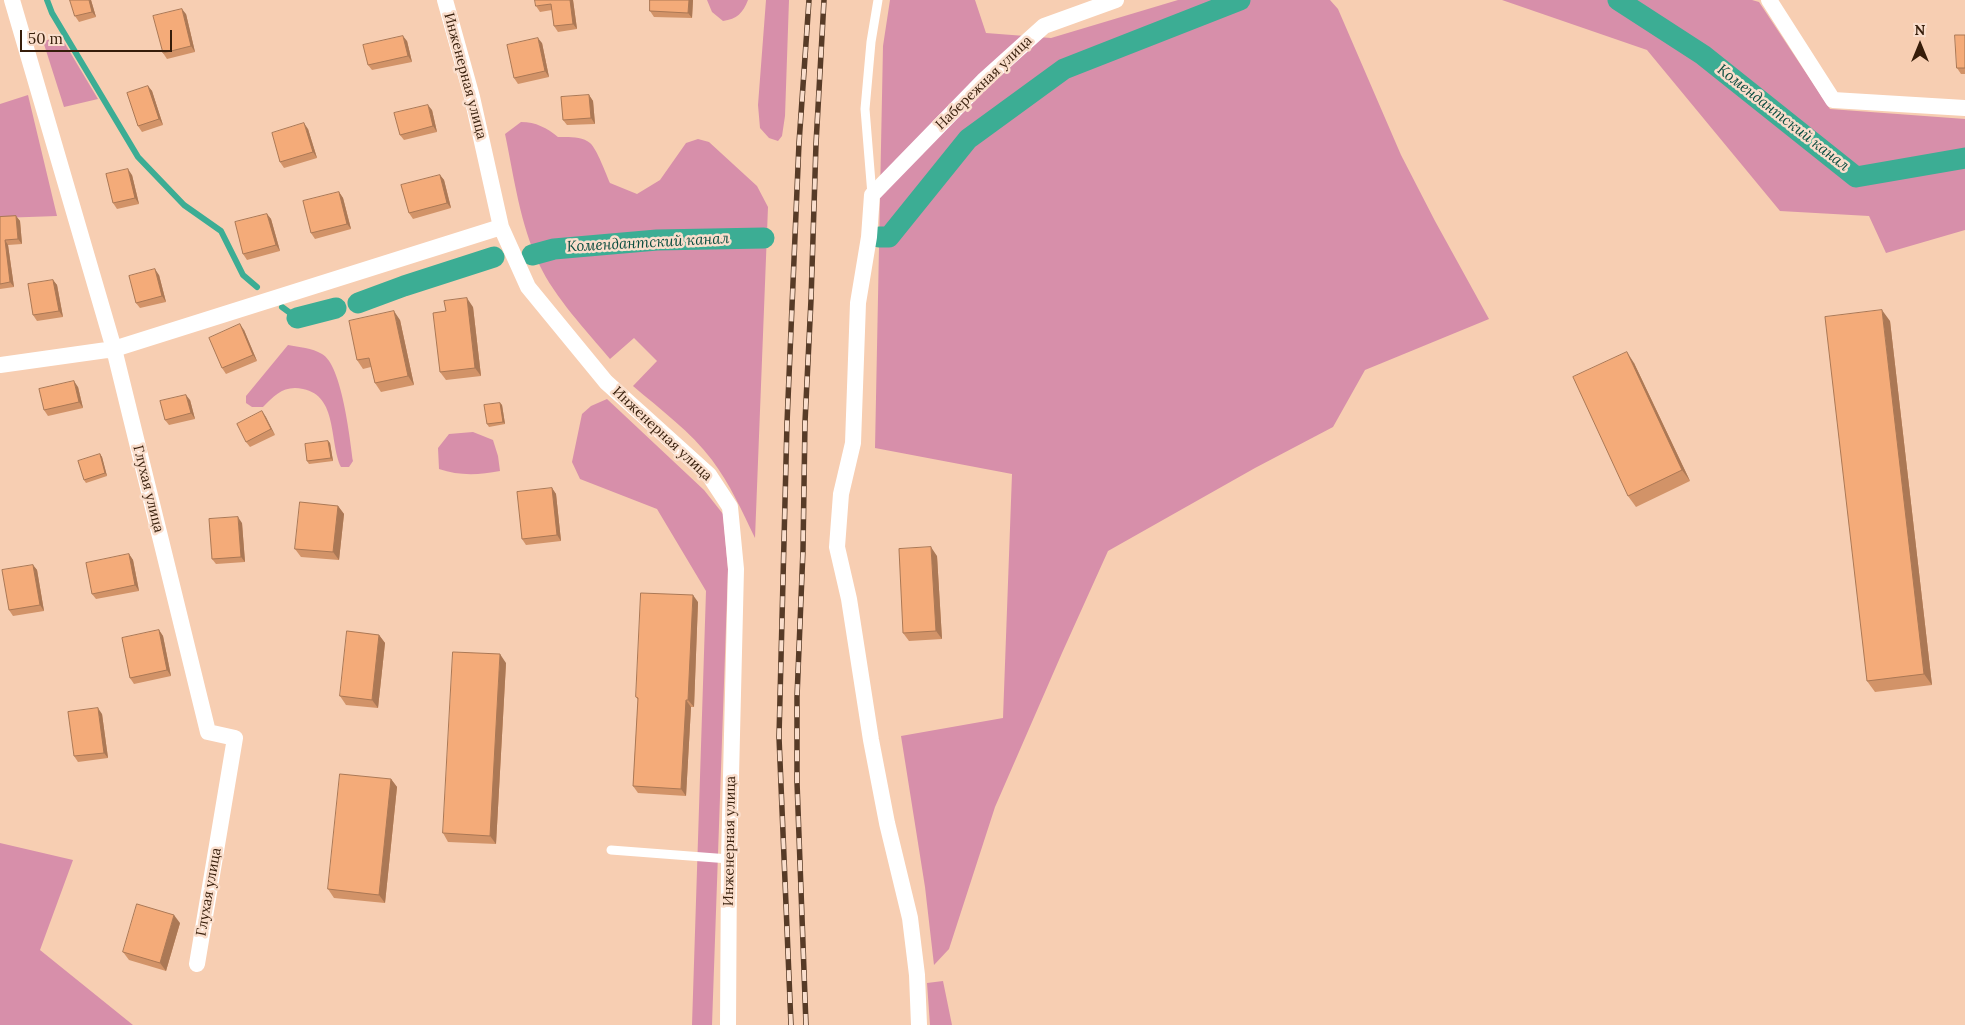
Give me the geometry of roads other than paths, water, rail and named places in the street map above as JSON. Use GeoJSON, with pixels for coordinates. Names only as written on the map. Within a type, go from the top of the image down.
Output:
{"type":"FeatureCollection","features":[{"type":"Feature","properties":{"kind":"street","name":"Глухая улица"},"geometry":{"type":"LineString","coordinates":[[12,0],[114,349],[208,732],[235,738],[197,964]]}},
{"type":"Feature","properties":{"kind":"street","name":"Инженерная улица"},"geometry":{"type":"LineString","coordinates":[[445,0],[472,97],[501,227],[528,287],[606,382],[709,475],[730,508],[736,568],[729,859],[728,1025]]}},
{"type":"Feature","properties":{"kind":"street","name":"Набережная улица"},"geometry":{"type":"LineString","coordinates":[[872,195],[983,81],[1044,26],[1116,0]]}},
{"type":"Feature","properties":{"kind":"street"},"geometry":{"type":"LineString","coordinates":[[1769,0],[1833,100],[1965,108]]}},
{"type":"Feature","properties":{"kind":"street"},"geometry":{"type":"LineString","coordinates":[[872,195],[869,237],[858,303],[853,443],[841,494],[837,547],[849,599],[887,823],[910,918],[917,975],[919,1025]]}},
{"type":"Feature","properties":{"kind":"street"},"geometry":{"type":"LineString","coordinates":[[0,365],[114,349],[501,227]]}},
{"type":"Feature","properties":{"kind":"lane"},"geometry":{"type":"LineString","coordinates":[[872,195],[865,110],[871,42],[878,0]]}},
{"type":"Feature","properties":{"kind":"lane"},"geometry":{"type":"LineString","coordinates":[[611,850],[729,859]]}},
{"type":"Feature","properties":{"kind":"waterway","name":"Комендантский канал"},"geometry":{"type":"LineString","coordinates":[[47,0],[52,13],[138,157],[184,205],[221,231],[243,275],[257,287]]}},
{"type":"Feature","properties":{"kind":"waterway","name":"Комендантский канал"},"geometry":{"type":"LineString","coordinates":[[879,237],[889,237],[968,139],[1064,69],[1240,0]]}},
{"type":"Feature","properties":{"kind":"waterway","name":"Комендантский канал"},"geometry":{"type":"LineString","coordinates":[[1618,0],[1703,55],[1856,177],[1965,158]]}},
{"type":"Feature","properties":{"kind":"waterway","name":"Комендантский канал"},"geometry":{"type":"LineString","coordinates":[[532,255],[554,249],[657,240],[764,238]]}},
{"type":"Feature","properties":{"kind":"waterway","name":"Комендантский канал"},"geometry":{"type":"LineString","coordinates":[[358,303],[494,257]]}},
{"type":"Feature","properties":{"kind":"waterway","name":"Комендантский канал"},"geometry":{"type":"LineString","coordinates":[[282,307],[297,318]]}},
{"type":"Feature","properties":{"kind":"waterway","name":"Комендантский канал"},"geometry":{"type":"LineString","coordinates":[[297,318],[336,308]]}},
{"type":"Feature","properties":{"kind":"railway"},"geometry":{"type":"LineString","coordinates":[[791,1025],[779,737],[787,423],[799,143],[809,0]]}},
{"type":"Feature","properties":{"kind":"railway"},"geometry":{"type":"LineString","coordinates":[[806,1025],[797,782],[797,697],[803,550],[805,422],[816,144],[824,0]]}}]}
